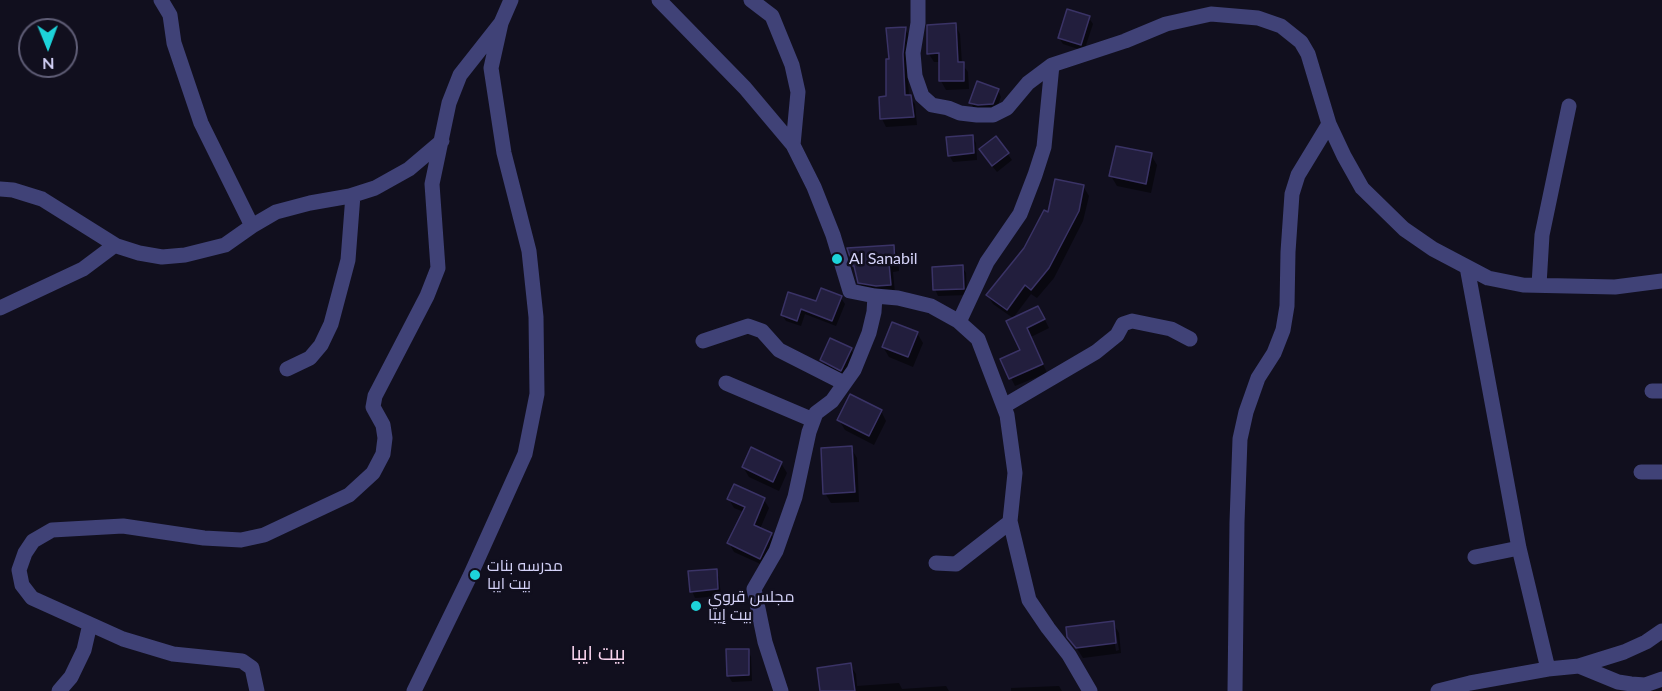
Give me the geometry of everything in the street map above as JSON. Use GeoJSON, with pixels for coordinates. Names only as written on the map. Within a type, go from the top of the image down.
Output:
{"type":"FeatureCollection","features":[{"type":"Feature","properties":{"kind":"street"},"geometry":{"type":"LineString","coordinates":[[161,0],[170,15],[174,43],[201,123],[252,226]]}},
{"type":"Feature","properties":{"kind":"street"},"geometry":{"type":"LineString","coordinates":[[414,691],[470,576],[525,454],[537,394],[536,317],[529,251],[504,153],[491,68],[501,23],[511,0]]}},
{"type":"Feature","properties":{"kind":"street"},"geometry":{"type":"LineString","coordinates":[[659,0],[745,88],[794,145],[822,206],[850,291],[898,298],[931,306],[959,322],[978,339],[1007,415],[1015,473],[1010,522],[1029,600],[1069,655],[1090,691]]}},
{"type":"Feature","properties":{"kind":"street"},"geometry":{"type":"LineString","coordinates":[[752,0],[772,15],[792,65],[798,92],[794,145]]}},
{"type":"Feature","properties":{"kind":"street"},"geometry":{"type":"LineString","coordinates":[[918,0],[918,23],[913,53],[915,76],[922,96],[932,105],[960,113],[993,115],[1007,108],[1028,83],[1052,65],[1125,41],[1166,24],[1211,15],[1258,18],[1281,26],[1301,42],[1308,54],[1329,124],[1362,188],[1404,229],[1432,249],[1488,278],[1523,285],[1615,286],[1662,281]]}},
{"type":"Feature","properties":{"kind":"street"},"geometry":{"type":"LineString","coordinates":[[257,691],[252,668],[242,661],[172,654],[123,639],[32,598],[22,585],[19,570],[33,541],[52,530],[123,526],[204,538],[241,540],[264,535],[349,495],[373,473],[383,454],[385,438],[383,425],[373,406],[375,396],[427,296],[438,268],[432,184],[449,103],[460,75],[501,23]]}},
{"type":"Feature","properties":{"kind":"street"},"geometry":{"type":"LineString","coordinates":[[959,322],[987,262],[1020,214],[1035,175],[1044,147],[1052,65]]}},
{"type":"Feature","properties":{"kind":"street"},"geometry":{"type":"LineString","coordinates":[[1539,285],[1542,235],[1569,106]]}},
{"type":"Feature","properties":{"kind":"street"},"geometry":{"type":"LineString","coordinates":[[1235,691],[1240,439],[1246,412],[1258,378],[1274,353],[1283,330],[1287,306],[1292,194],[1298,175],[1329,124]]}},
{"type":"Feature","properties":{"kind":"street"},"geometry":{"type":"LineString","coordinates":[[0,189],[13,190],[42,199],[115,245],[139,253],[162,257],[185,255],[225,245],[276,212],[375,188],[409,169],[442,141]]}},
{"type":"Feature","properties":{"kind":"street"},"geometry":{"type":"LineString","coordinates":[[287,369],[310,358],[321,345],[331,324],[348,260],[353,195]]}},
{"type":"Feature","properties":{"kind":"street"},"geometry":{"type":"LineString","coordinates":[[0,308],[83,270],[115,245]]}},
{"type":"Feature","properties":{"kind":"street"},"geometry":{"type":"LineString","coordinates":[[1467,267],[1520,548],[1548,669]]}},
{"type":"Feature","properties":{"kind":"street"},"geometry":{"type":"LineString","coordinates":[[781,691],[765,642],[754,589],[776,551],[795,498],[813,420],[816,413],[832,401],[854,370],[869,333],[875,296]]}},
{"type":"Feature","properties":{"kind":"street"},"geometry":{"type":"LineString","coordinates":[[1004,406],[1096,352],[1117,335],[1123,324],[1132,321],[1171,329],[1190,339]]}},
{"type":"Feature","properties":{"kind":"street"},"geometry":{"type":"LineString","coordinates":[[703,341],[748,326],[762,331],[779,350],[844,383]]}},
{"type":"Feature","properties":{"kind":"street"},"geometry":{"type":"LineString","coordinates":[[726,383],[813,420]]}},
{"type":"Feature","properties":{"kind":"street"},"geometry":{"type":"LineString","coordinates":[[1641,472],[1662,472]]}},
{"type":"Feature","properties":{"kind":"street"},"geometry":{"type":"LineString","coordinates":[[936,563],[956,564],[1010,522]]}},
{"type":"Feature","properties":{"kind":"street"},"geometry":{"type":"LineString","coordinates":[[1475,557],[1520,548]]}},
{"type":"Feature","properties":{"kind":"street"},"geometry":{"type":"LineString","coordinates":[[59,691],[71,677],[84,650],[90,624]]}},
{"type":"Feature","properties":{"kind":"street"},"geometry":{"type":"LineString","coordinates":[[1438,691],[1470,682],[1579,666],[1616,655],[1662,632]]}},
{"type":"Feature","properties":{"kind":"street"},"geometry":{"type":"LineString","coordinates":[[1579,666],[1618,682],[1645,685],[1662,679]]}},
{"type":"Feature","properties":{"kind":"building"},"geometry":{"type":"Polygon","coordinates":[[[1067,9],[1090,16],[1081,45],[1058,38],[1067,9]]]}},
{"type":"Feature","properties":{"kind":"building"},"geometry":{"type":"Polygon","coordinates":[[[956,23],[958,62],[964,62],[964,81],[939,81],[939,53],[927,54],[927,25],[956,23]]]}},
{"type":"Feature","properties":{"kind":"building"},"geometry":{"type":"Polygon","coordinates":[[[906,27],[903,54],[905,95],[911,95],[914,117],[880,119],[879,97],[886,96],[886,59],[889,59],[886,28],[906,27]]]}},
{"type":"Feature","properties":{"kind":"building"},"geometry":{"type":"Polygon","coordinates":[[[977,81],[999,89],[993,104],[969,103],[977,81]]]}},
{"type":"Feature","properties":{"kind":"building"},"geometry":{"type":"Polygon","coordinates":[[[973,135],[974,153],[948,156],[946,137],[973,135]]]}},
{"type":"Feature","properties":{"kind":"building"},"geometry":{"type":"Polygon","coordinates":[[[996,136],[1009,153],[992,166],[979,149],[996,136]]]}},
{"type":"Feature","properties":{"kind":"building"},"geometry":{"type":"Polygon","coordinates":[[[1116,146],[1152,153],[1146,184],[1109,176],[1116,146]]]}},
{"type":"Feature","properties":{"kind":"building"},"geometry":{"type":"Polygon","coordinates":[[[1055,179],[1084,185],[1079,211],[1049,268],[1031,290],[1025,285],[1007,310],[986,295],[1024,248],[1044,210],[1048,212],[1055,179]]]}},
{"type":"Feature","properties":{"kind":"building"},"geometry":{"type":"Polygon","coordinates":[[[894,245],[895,263],[889,263],[891,285],[876,286],[858,283],[847,248],[894,245]]]}},
{"type":"Feature","properties":{"kind":"building"},"geometry":{"type":"Polygon","coordinates":[[[963,265],[964,289],[933,290],[932,267],[963,265]]]}},
{"type":"Feature","properties":{"kind":"building"},"geometry":{"type":"Polygon","coordinates":[[[821,288],[842,296],[832,321],[801,309],[797,321],[781,315],[788,292],[816,301],[821,288]]]}},
{"type":"Feature","properties":{"kind":"building"},"geometry":{"type":"Polygon","coordinates":[[[1038,306],[1045,319],[1027,328],[1043,364],[1009,379],[1000,359],[1020,350],[1006,321],[1038,306]]]}},
{"type":"Feature","properties":{"kind":"building"},"geometry":{"type":"Polygon","coordinates":[[[892,322],[918,332],[908,357],[882,347],[892,322]]]}},
{"type":"Feature","properties":{"kind":"building"},"geometry":{"type":"Polygon","coordinates":[[[830,338],[852,348],[841,371],[820,360],[830,338]]]}},
{"type":"Feature","properties":{"kind":"building"},"geometry":{"type":"Polygon","coordinates":[[[850,394],[882,410],[869,436],[837,420],[850,394]]]}},
{"type":"Feature","properties":{"kind":"building"},"geometry":{"type":"Polygon","coordinates":[[[852,446],[855,492],[823,494],[821,448],[852,446]]]}},
{"type":"Feature","properties":{"kind":"building"},"geometry":{"type":"Polygon","coordinates":[[[751,447],[782,462],[773,482],[742,467],[751,447]]]}},
{"type":"Feature","properties":{"kind":"building"},"geometry":{"type":"Polygon","coordinates":[[[734,484],[765,498],[754,525],[772,533],[760,559],[727,543],[745,507],[727,499],[734,484]]]}},
{"type":"Feature","properties":{"kind":"building"},"geometry":{"type":"Polygon","coordinates":[[[717,569],[718,589],[690,592],[688,571],[717,569]]]}},
{"type":"Feature","properties":{"kind":"building"},"geometry":{"type":"Polygon","coordinates":[[[1114,621],[1116,643],[1076,648],[1067,637],[1066,627],[1114,621]]]}},
{"type":"Feature","properties":{"kind":"building"},"geometry":{"type":"Polygon","coordinates":[[[726,649],[749,649],[749,675],[727,676],[726,649]]]}},
{"type":"Feature","properties":{"kind":"building"},"geometry":{"type":"Polygon","coordinates":[[[851,663],[855,691],[820,691],[817,668],[851,663]]]}},
{"type":"Feature","properties":{"kind":"place","name":"Al Sanabil"},"geometry":{"type":"Point","coordinates":[837,259]}},
{"type":"Feature","properties":{"kind":"place","name":"مدرسه بنات بيت ايبا"},"geometry":{"type":"Point","coordinates":[475,575]}},
{"type":"Feature","properties":{"kind":"place","name":"مجلس قروي بيت إيبا"},"geometry":{"type":"Point","coordinates":[696,606]}},
{"type":"Feature","properties":{"kind":"district","name":"بيت ايبا"},"geometry":{"type":"Point","coordinates":[598,654]}}]}
